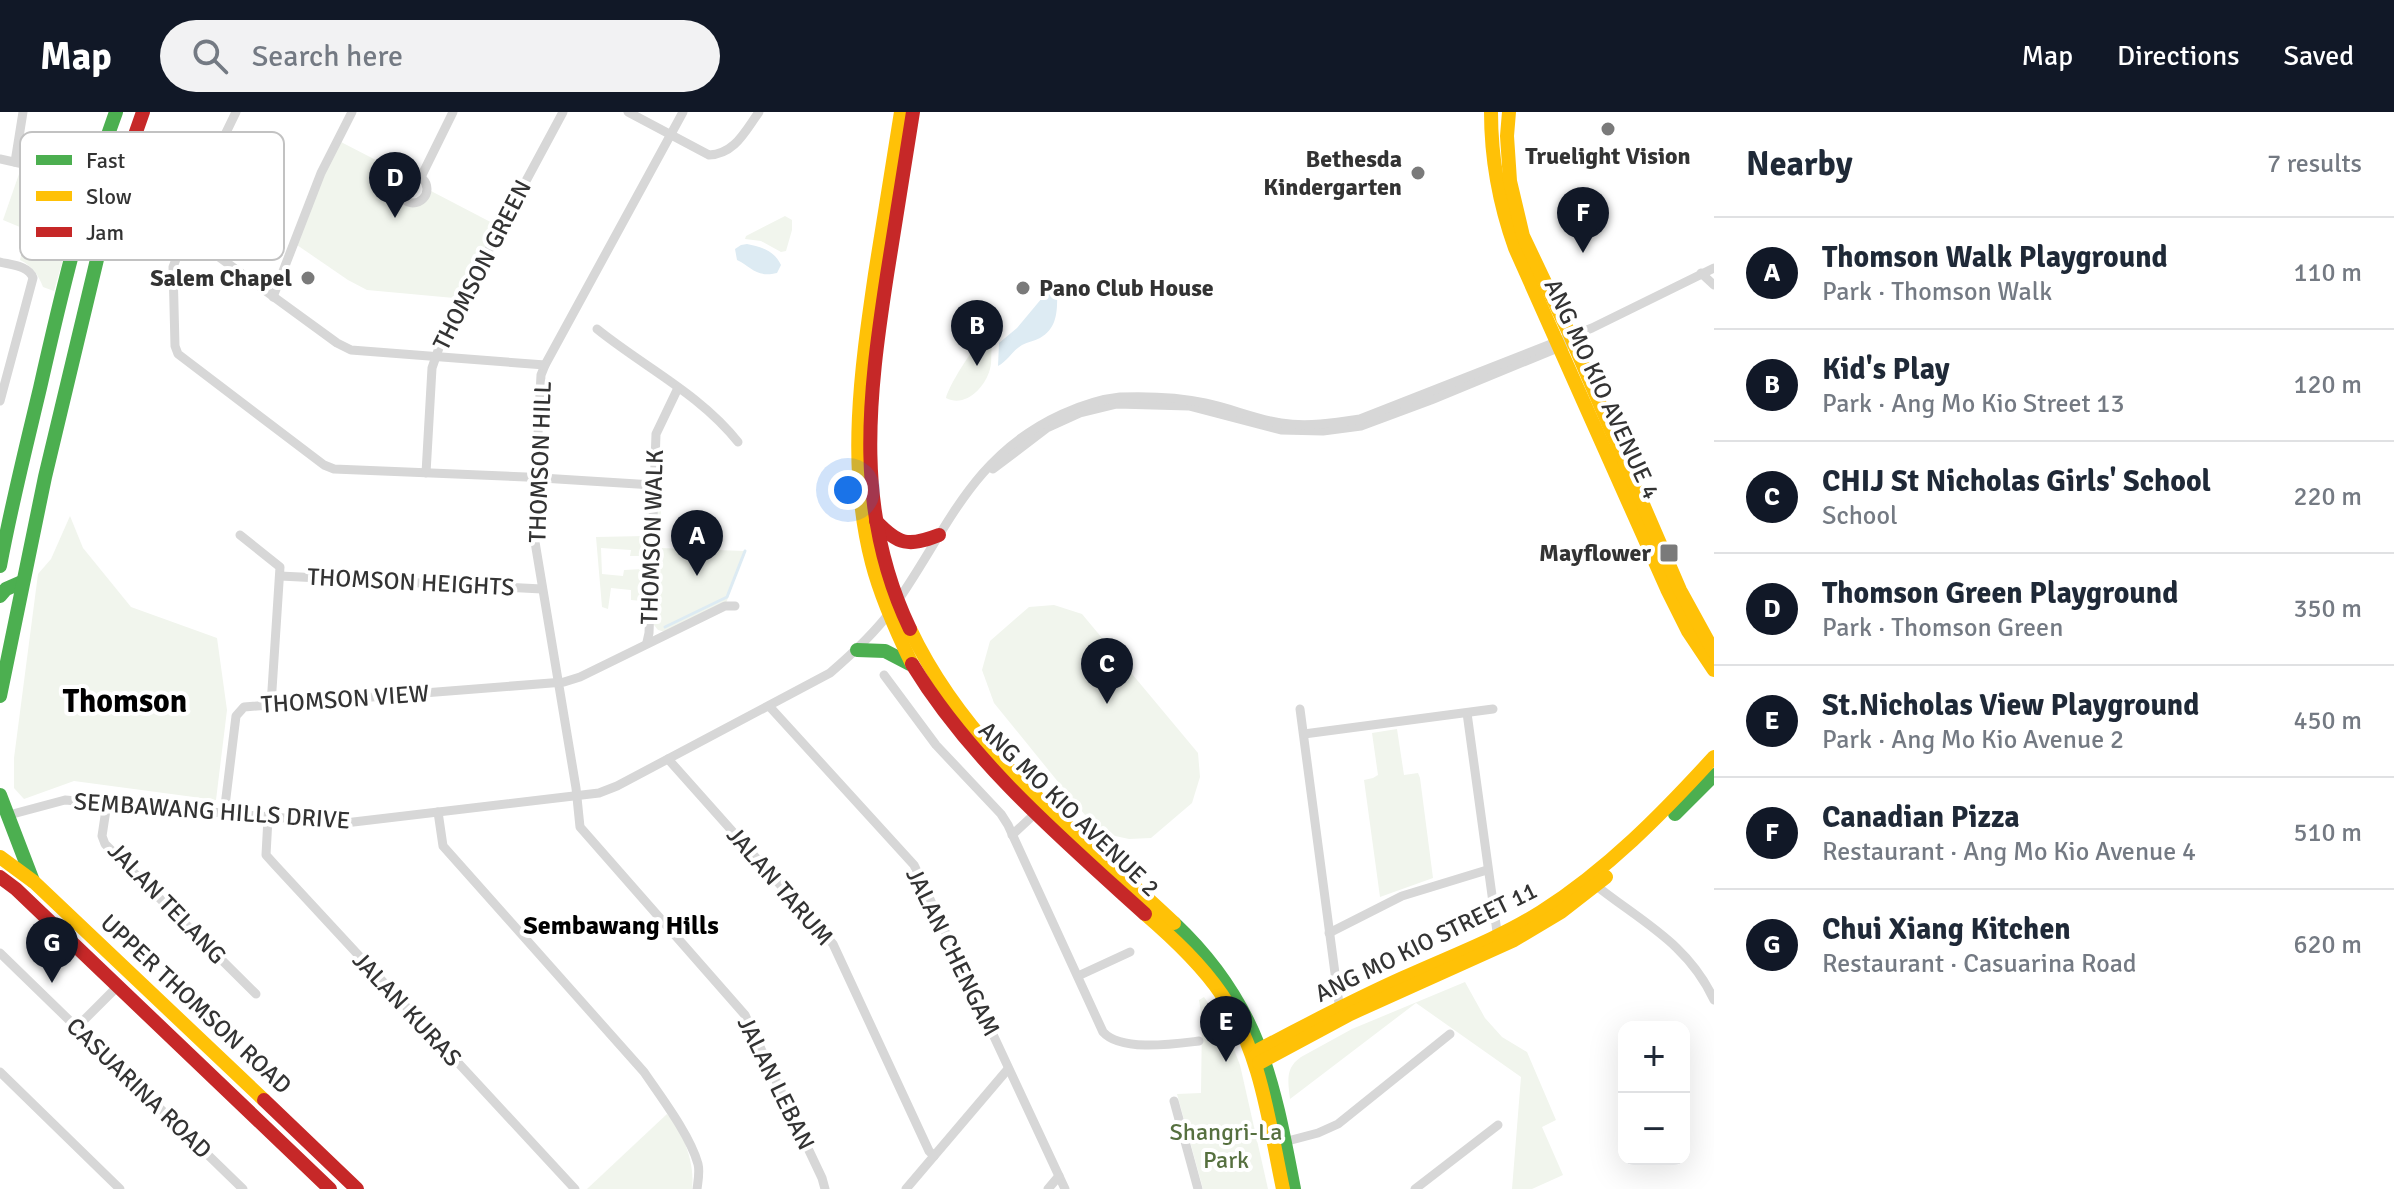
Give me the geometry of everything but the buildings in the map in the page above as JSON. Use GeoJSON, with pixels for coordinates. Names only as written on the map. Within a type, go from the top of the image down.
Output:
{"type":"FeatureCollection","features":[{"type":"Feature","properties":{"kind":"main road"},"geometry":{"type":"LineString","coordinates":[[110,132],[116,112]]}},
{"type":"Feature","properties":{"kind":"main road"},"geometry":{"type":"LineString","coordinates":[[136,132],[143,112]]}},
{"type":"Feature","properties":{"kind":"main road","name":"ANG MO KIO AVENUE 2"},"geometry":{"type":"LineString","coordinates":[[901,112],[861,365],[856,420],[859,488],[872,566],[888,614],[927,691],[961,737],[1003,782],[1040,809]]}},
{"type":"Feature","properties":{"kind":"main road","name":"ANG MO KIO AVENUE 2"},"geometry":{"type":"LineString","coordinates":[[913,112],[870,384],[868,421],[876,521],[898,600],[923,658],[979,739],[1040,809],[1198,965],[1223,997],[1258,1057],[1294,1189]]}},
{"type":"Feature","properties":{"kind":"main road","name":"ANG MO KIO AVENUE 4"},"geometry":{"type":"LineString","coordinates":[[1491,112],[1497,192],[1534,295],[1673,604],[1689,635],[1714,670]]}},
{"type":"Feature","properties":{"kind":"main road","name":"ANG MO KIO AVENUE 4"},"geometry":{"type":"LineString","coordinates":[[1509,112],[1507,136],[1512,195],[1523,236],[1572,338],[1680,590],[1714,652]]}},
{"type":"Feature","properties":{"kind":"main road"},"geometry":{"type":"LineString","coordinates":[[0,566],[71,260]]}},
{"type":"Feature","properties":{"kind":"main road"},"geometry":{"type":"LineString","coordinates":[[0,696],[53,440],[96,260]]}},
{"type":"Feature","properties":{"kind":"main road"},"geometry":{"type":"LineString","coordinates":[[876,521],[893,540],[908,545],[939,535]]}},
{"type":"Feature","properties":{"kind":"main road"},"geometry":{"type":"LineString","coordinates":[[0,596],[6,589],[22,582]]}},
{"type":"Feature","properties":{"kind":"main road"},"geometry":{"type":"LineString","coordinates":[[857,650],[885,650],[914,666]]}},
{"type":"Feature","properties":{"kind":"main road","name":"ANG MO KIO STREET 11"},"geometry":{"type":"LineString","coordinates":[[1592,882],[1664,813],[1714,757]]}},
{"type":"Feature","properties":{"kind":"main road","name":"ANG MO KIO STREET 11"},"geometry":{"type":"LineString","coordinates":[[1258,1057],[1340,1012],[1402,989],[1498,941],[1592,882],[1667,823],[1714,775]]}},
{"type":"Feature","properties":{"kind":"main road"},"geometry":{"type":"LineString","coordinates":[[0,795],[34,882]]}},
{"type":"Feature","properties":{"kind":"main road","name":"UPPER THOMSON ROAD"},"geometry":{"type":"LineString","coordinates":[[0,857],[34,882],[357,1189]]}},
{"type":"Feature","properties":{"kind":"main road","name":"UPPER THOMSON ROAD"},"geometry":{"type":"LineString","coordinates":[[0,877],[119,985],[330,1189]]}},
{"type":"Feature","properties":{"kind":"main road"},"geometry":{"type":"LineString","coordinates":[[192,1056],[201,1059],[206,1056],[205,1042]]}},
{"type":"Feature","properties":{"kind":"main road","name":"ANG MO KIO AVENUE 2"},"geometry":{"type":"LineString","coordinates":[[1279,1143],[1283,1189]]}},
{"type":"Feature","properties":{"kind":"street"},"geometry":{"type":"LineString","coordinates":[[15,162],[23,112]]}},
{"type":"Feature","properties":{"kind":"street"},"geometry":{"type":"LineString","coordinates":[[226,132],[236,112]]}},
{"type":"Feature","properties":{"kind":"street"},"geometry":{"type":"LineString","coordinates":[[273,297],[321,173],[352,112]]}},
{"type":"Feature","properties":{"kind":"street"},"geometry":{"type":"LineString","coordinates":[[421,177],[453,112]]}},
{"type":"Feature","properties":{"kind":"street","name":"THOMSON GREEN"},"geometry":{"type":"LineString","coordinates":[[426,473],[434,357],[563,112]]}},
{"type":"Feature","properties":{"kind":"street"},"geometry":{"type":"LineString","coordinates":[[628,112],[709,155],[732,148],[759,112]]}},
{"type":"Feature","properties":{"kind":"street","name":"THOMSON HILL"},"geometry":{"type":"LineString","coordinates":[[577,795],[533,530],[541,375],[683,112]]}},
{"type":"Feature","properties":{"kind":"street"},"geometry":{"type":"LineString","coordinates":[[0,159],[20,163]]}},
{"type":"Feature","properties":{"kind":"street"},"geometry":{"type":"LineString","coordinates":[[176,260],[173,267],[175,346],[178,354],[324,465],[334,469],[653,485]]}},
{"type":"Feature","properties":{"kind":"street"},"geometry":{"type":"LineString","coordinates":[[223,260],[351,350],[545,365]]}},
{"type":"Feature","properties":{"kind":"street"},"geometry":{"type":"LineString","coordinates":[[0,262],[26,269],[33,278],[0,401]]}},
{"type":"Feature","properties":{"kind":"street"},"geometry":{"type":"LineString","coordinates":[[1557,344],[1714,268]]}},
{"type":"Feature","properties":{"kind":"street"},"geometry":{"type":"LineString","coordinates":[[1701,273],[1714,285]]}},
{"type":"Feature","properties":{"kind":"street"},"geometry":{"type":"LineString","coordinates":[[597,329],[678,388],[725,426],[738,442]]}},
{"type":"Feature","properties":{"kind":"street","name":"SEMBAWANG HILLS DRIVE"},"geometry":{"type":"LineString","coordinates":[[9,815],[65,800],[345,823],[599,793],[830,673],[857,650],[888,614],[982,474],[987,474],[1047,428],[1080,413],[1117,404],[1189,406],[1281,430],[1323,431],[1361,426],[1431,400],[1557,344]]}},
{"type":"Feature","properties":{"kind":"street","name":"THOMSON WALK"},"geometry":{"type":"LineString","coordinates":[[647,642],[656,434],[678,388]]}},
{"type":"Feature","properties":{"kind":"street","name":"THOMSON HEIGHTS"},"geometry":{"type":"LineString","coordinates":[[240,535],[280,567],[271,705]]}},
{"type":"Feature","properties":{"kind":"street","name":"THOMSON HEIGHTS"},"geometry":{"type":"LineString","coordinates":[[280,576],[542,589]]}},
{"type":"Feature","properties":{"kind":"street","name":"THOMSON WALK"},"geometry":{"type":"LineString","coordinates":[[557,683],[580,677],[725,606],[735,606]]}},
{"type":"Feature","properties":{"kind":"street"},"geometry":{"type":"LineString","coordinates":[[884,675],[936,745],[1001,814],[1103,1032],[1120,1043],[1174,1045],[1199,1041]]}},
{"type":"Feature","properties":{"kind":"street","name":"THOMSON VIEW"},"geometry":{"type":"LineString","coordinates":[[224,814],[236,716],[244,707],[557,683]]}},
{"type":"Feature","properties":{"kind":"street","name":"JALAN CHENGAM"},"geometry":{"type":"LineString","coordinates":[[769,706],[914,865],[1065,1189]]}},
{"type":"Feature","properties":{"kind":"street"},"geometry":{"type":"LineString","coordinates":[[1300,709],[1340,1012]]}},
{"type":"Feature","properties":{"kind":"street"},"geometry":{"type":"LineString","coordinates":[[1304,734],[1493,709]]}},
{"type":"Feature","properties":{"kind":"street"},"geometry":{"type":"LineString","coordinates":[[1467,713],[1498,941]]}},
{"type":"Feature","properties":{"kind":"street","name":"JALAN TARUM"},"geometry":{"type":"LineString","coordinates":[[668,759],[833,944],[934,1156]]}},
{"type":"Feature","properties":{"kind":"street","name":"JALAN LEBAN"},"geometry":{"type":"LineString","coordinates":[[577,795],[583,833],[745,1015],[825,1189]]}},
{"type":"Feature","properties":{"kind":"street","name":"JALAN TELANG"},"geometry":{"type":"LineString","coordinates":[[107,803],[102,836],[105,844],[256,994]]}},
{"type":"Feature","properties":{"kind":"street"},"geometry":{"type":"LineString","coordinates":[[1012,835],[1040,809]]}},
{"type":"Feature","properties":{"kind":"street"},"geometry":{"type":"LineString","coordinates":[[438,812],[443,846],[644,1072],[693,1153],[698,1166],[697,1189]]}},
{"type":"Feature","properties":{"kind":"street","name":"JALAN KURAS"},"geometry":{"type":"LineString","coordinates":[[268,818],[266,855],[575,1189]]}},
{"type":"Feature","properties":{"kind":"street"},"geometry":{"type":"LineString","coordinates":[[1329,933],[1402,896],[1487,870]]}},
{"type":"Feature","properties":{"kind":"street"},"geometry":{"type":"LineString","coordinates":[[1592,882],[1689,958],[1714,1000]]}},
{"type":"Feature","properties":{"kind":"street"},"geometry":{"type":"LineString","coordinates":[[1078,976],[1130,952]]}},
{"type":"Feature","properties":{"kind":"street","name":"CASUARINA ROAD"},"geometry":{"type":"LineString","coordinates":[[0,953],[243,1189]]}},
{"type":"Feature","properties":{"kind":"street"},"geometry":{"type":"LineString","coordinates":[[76,1028],[119,985]]}},
{"type":"Feature","properties":{"kind":"street"},"geometry":{"type":"LineString","coordinates":[[1279,1143],[1318,1133],[1338,1124],[1450,1034]]}},
{"type":"Feature","properties":{"kind":"street"},"geometry":{"type":"LineString","coordinates":[[906,1189],[1008,1069]]}},
{"type":"Feature","properties":{"kind":"street"},"geometry":{"type":"LineString","coordinates":[[0,1072],[120,1189]]}},
{"type":"Feature","properties":{"kind":"street"},"geometry":{"type":"LineString","coordinates":[[1174,1101],[1198,1189]]}},
{"type":"Feature","properties":{"kind":"street"},"geometry":{"type":"LineString","coordinates":[[1415,1189],[1498,1125]]}},
{"type":"Feature","properties":{"kind":"street"},"geometry":{"type":"LineString","coordinates":[[1048,1189],[1059,1176]]}},
{"type":"Feature","properties":{"kind":"green space"},"geometry":{"type":"Polygon","coordinates":[[[341,142],[401,173],[398,193],[405,205],[418,206],[431,191],[502,228],[465,299],[367,290],[297,245],[322,179],[341,142]]]}},
{"type":"Feature","properties":{"kind":"green space"},"geometry":{"type":"Polygon","coordinates":[[[19,174],[20,174],[20,227],[3,220],[19,174]]]}},
{"type":"Feature","properties":{"kind":"green space"},"geometry":{"type":"Polygon","coordinates":[[[785,216],[792,220],[786,251],[781,252],[761,241],[745,239],[746,236],[785,216]]]}},
{"type":"Feature","properties":{"kind":"green space"},"geometry":{"type":"Polygon","coordinates":[[[20,260],[63,260],[54,291],[43,287],[28,265],[20,260]]]}},
{"type":"Feature","properties":{"kind":"green space"},"geometry":{"type":"Polygon","coordinates":[[[995,336],[990,369],[984,383],[967,398],[946,398],[973,350],[982,340],[995,336]]]}},
{"type":"Feature","properties":{"kind":"green space"},"geometry":{"type":"Polygon","coordinates":[[[646,493],[651,493],[648,556],[630,556],[631,550],[601,548],[602,574],[623,576],[624,570],[643,569],[642,601],[631,600],[631,590],[611,588],[608,609],[602,607],[596,537],[645,536],[646,493]]]}},
{"type":"Feature","properties":{"kind":"green space"},"geometry":{"type":"Polygon","coordinates":[[[661,507],[660,548],[745,551],[725,606],[669,633],[658,630],[654,625],[655,513],[661,507]]]}},
{"type":"Feature","properties":{"kind":"green space"},"geometry":{"type":"Polygon","coordinates":[[[70,516],[83,548],[131,607],[217,638],[227,710],[216,800],[74,781],[24,799],[14,788],[14,758],[38,574],[51,559],[70,516]]]}},
{"type":"Feature","properties":{"kind":"green space"},"geometry":{"type":"Polygon","coordinates":[[[1054,605],[1082,614],[1198,753],[1200,777],[1192,803],[1151,838],[1129,839],[1106,834],[1085,815],[994,703],[982,670],[990,641],[1029,607],[1054,605]]]}},
{"type":"Feature","properties":{"kind":"green space"},"geometry":{"type":"Polygon","coordinates":[[[1397,729],[1404,775],[1418,773],[1420,778],[1433,878],[1380,897],[1364,780],[1378,775],[1372,733],[1397,729]]]}},
{"type":"Feature","properties":{"kind":"green space"},"geometry":{"type":"Polygon","coordinates":[[[1465,982],[1485,1018],[1502,1037],[1527,1052],[1556,1120],[1542,1127],[1563,1175],[1532,1189],[1512,1189],[1521,1077],[1416,1003],[1290,1099],[1290,1070],[1301,1057],[1352,1029],[1465,982]]]}},
{"type":"Feature","properties":{"kind":"green space","name":"Shangri-La Park"},"geometry":{"type":"Polygon","coordinates":[[[1204,997],[1226,1029],[1240,1065],[1268,1189],[1203,1189],[1177,1094],[1201,1093],[1202,1019],[1199,1000],[1204,997]]]}},
{"type":"Feature","properties":{"kind":"green space"},"geometry":{"type":"Polygon","coordinates":[[[667,1114],[687,1149],[692,1169],[692,1189],[587,1189],[667,1114]]]}},
{"type":"Feature","properties":{"kind":"shaded area"},"geometry":{"type":"Polygon","coordinates":[[[747,244],[775,256],[781,265],[777,273],[759,273],[737,260],[735,249],[747,244]]]}},
{"type":"Feature","properties":{"kind":"shaded area"},"geometry":{"type":"Polygon","coordinates":[[[1057,285],[1056,315],[1051,328],[1040,338],[1019,347],[998,366],[999,343],[1057,285]]]}},
{"type":"Feature","properties":{"kind":"waterway"},"geometry":{"type":"LineString","coordinates":[[665,627],[727,597],[745,551]]}},
{"type":"Feature","properties":{"kind":"traffic: fast"},"geometry":{"type":"LineString","coordinates":[[109,132],[116,112]]}},
{"type":"Feature","properties":{"kind":"traffic: fast"},"geometry":{"type":"LineString","coordinates":[[0,566],[71,260]]}},
{"type":"Feature","properties":{"kind":"traffic: fast"},"geometry":{"type":"LineString","coordinates":[[0,696],[45,477],[97,260]]}},
{"type":"Feature","properties":{"kind":"traffic: fast"},"geometry":{"type":"LineString","coordinates":[[0,596],[6,589],[22,582]]}},
{"type":"Feature","properties":{"kind":"traffic: fast"},"geometry":{"type":"LineString","coordinates":[[857,650],[885,651],[910,664]]}},
{"type":"Feature","properties":{"kind":"traffic: fast"},"geometry":{"type":"LineString","coordinates":[[1675,814],[1714,775]]}},
{"type":"Feature","properties":{"kind":"traffic: fast"},"geometry":{"type":"LineString","coordinates":[[0,795],[33,881]]}},
{"type":"Feature","properties":{"kind":"traffic: fast"},"geometry":{"type":"LineString","coordinates":[[1174,923],[1203,953],[1244,1013],[1269,1078],[1294,1189]]}},
{"type":"Feature","properties":{"kind":"traffic: slow"},"geometry":{"type":"LineString","coordinates":[[901,112],[865,346],[858,455],[864,527],[872,563],[889,614],[912,664]]}},
{"type":"Feature","properties":{"kind":"traffic: slow"},"geometry":{"type":"LineString","coordinates":[[1491,112],[1497,181],[1515,248],[1667,589],[1688,631],[1714,670]]}},
{"type":"Feature","properties":{"kind":"traffic: slow"},"geometry":{"type":"LineString","coordinates":[[1509,112],[1510,181],[1523,236],[1570,335],[1680,590],[1714,652]]}},
{"type":"Feature","properties":{"kind":"traffic: slow"},"geometry":{"type":"LineString","coordinates":[[910,629],[934,673],[993,752],[1027,788],[1174,923]]}},
{"type":"Feature","properties":{"kind":"traffic: slow"},"geometry":{"type":"LineString","coordinates":[[1255,1052],[1541,912],[1589,878],[1633,840],[1714,757]]}},
{"type":"Feature","properties":{"kind":"traffic: slow"},"geometry":{"type":"LineString","coordinates":[[0,857],[34,882],[264,1100]]}},
{"type":"Feature","properties":{"kind":"traffic: slow"},"geometry":{"type":"LineString","coordinates":[[1259,1063],[1350,1014],[1514,940],[1561,912],[1606,877]]}},
{"type":"Feature","properties":{"kind":"traffic: slow"},"geometry":{"type":"LineString","coordinates":[[1145,914],[1196,962],[1235,1017],[1262,1089],[1283,1189]]}},
{"type":"Feature","properties":{"kind":"traffic: jam"},"geometry":{"type":"LineString","coordinates":[[136,132],[143,112]]}},
{"type":"Feature","properties":{"kind":"traffic: jam"},"geometry":{"type":"LineString","coordinates":[[910,629],[892,585],[880,542],[870,455],[880,321],[913,112]]}},
{"type":"Feature","properties":{"kind":"traffic: jam"},"geometry":{"type":"LineString","coordinates":[[876,521],[904,542],[939,535]]}},
{"type":"Feature","properties":{"kind":"traffic: jam"},"geometry":{"type":"LineString","coordinates":[[912,664],[936,700],[990,766],[1050,827],[1145,914]]}},
{"type":"Feature","properties":{"kind":"traffic: jam"},"geometry":{"type":"LineString","coordinates":[[0,877],[330,1189]]}},
{"type":"Feature","properties":{"kind":"traffic: jam"},"geometry":{"type":"LineString","coordinates":[[264,1100],[357,1189]]}},
{"type":"Feature","properties":{"kind":"place","name":"Truelight Vision"},"geometry":{"type":"Point","coordinates":[1608,129]}},
{"type":"Feature","properties":{"kind":"place","name":"Bethesda Kindergarten"},"geometry":{"type":"Point","coordinates":[1418,173]}},
{"type":"Feature","properties":{"kind":"place","name":"Thomson Green Playground"},"geometry":{"type":"Point","coordinates":[395,218]}},
{"type":"Feature","properties":{"kind":"place","name":"Canadian Pizza"},"geometry":{"type":"Point","coordinates":[1583,253]}},
{"type":"Feature","properties":{"kind":"place","name":"Salem Chapel"},"geometry":{"type":"Point","coordinates":[308,278]}},
{"type":"Feature","properties":{"kind":"place","name":"Pano Club House"},"geometry":{"type":"Point","coordinates":[1023,288]}},
{"type":"Feature","properties":{"kind":"place","name":"Kid's Play"},"geometry":{"type":"Point","coordinates":[977,366]}},
{"type":"Feature","properties":{"kind":"place","name":"Mayflower"},"geometry":{"type":"Point","coordinates":[1669,553]}},
{"type":"Feature","properties":{"kind":"place","name":"Thomson Walk Playground"},"geometry":{"type":"Point","coordinates":[697,576]}},
{"type":"Feature","properties":{"kind":"place","name":"CHIJ St Nicholas Girls' School"},"geometry":{"type":"Point","coordinates":[1107,704]}},
{"type":"Feature","properties":{"kind":"place","name":"Chui Xiang Kitchen"},"geometry":{"type":"Point","coordinates":[52,983]}},
{"type":"Feature","properties":{"kind":"place","name":"St.Nicholas View Playground"},"geometry":{"type":"Point","coordinates":[1226,1062]}},
{"type":"Feature","properties":{"kind":"district","name":"Thomson"},"geometry":{"type":"Point","coordinates":[125,701]}},
{"type":"Feature","properties":{"kind":"district","name":"Sembawang Hills"},"geometry":{"type":"Point","coordinates":[621,926]}}]}
